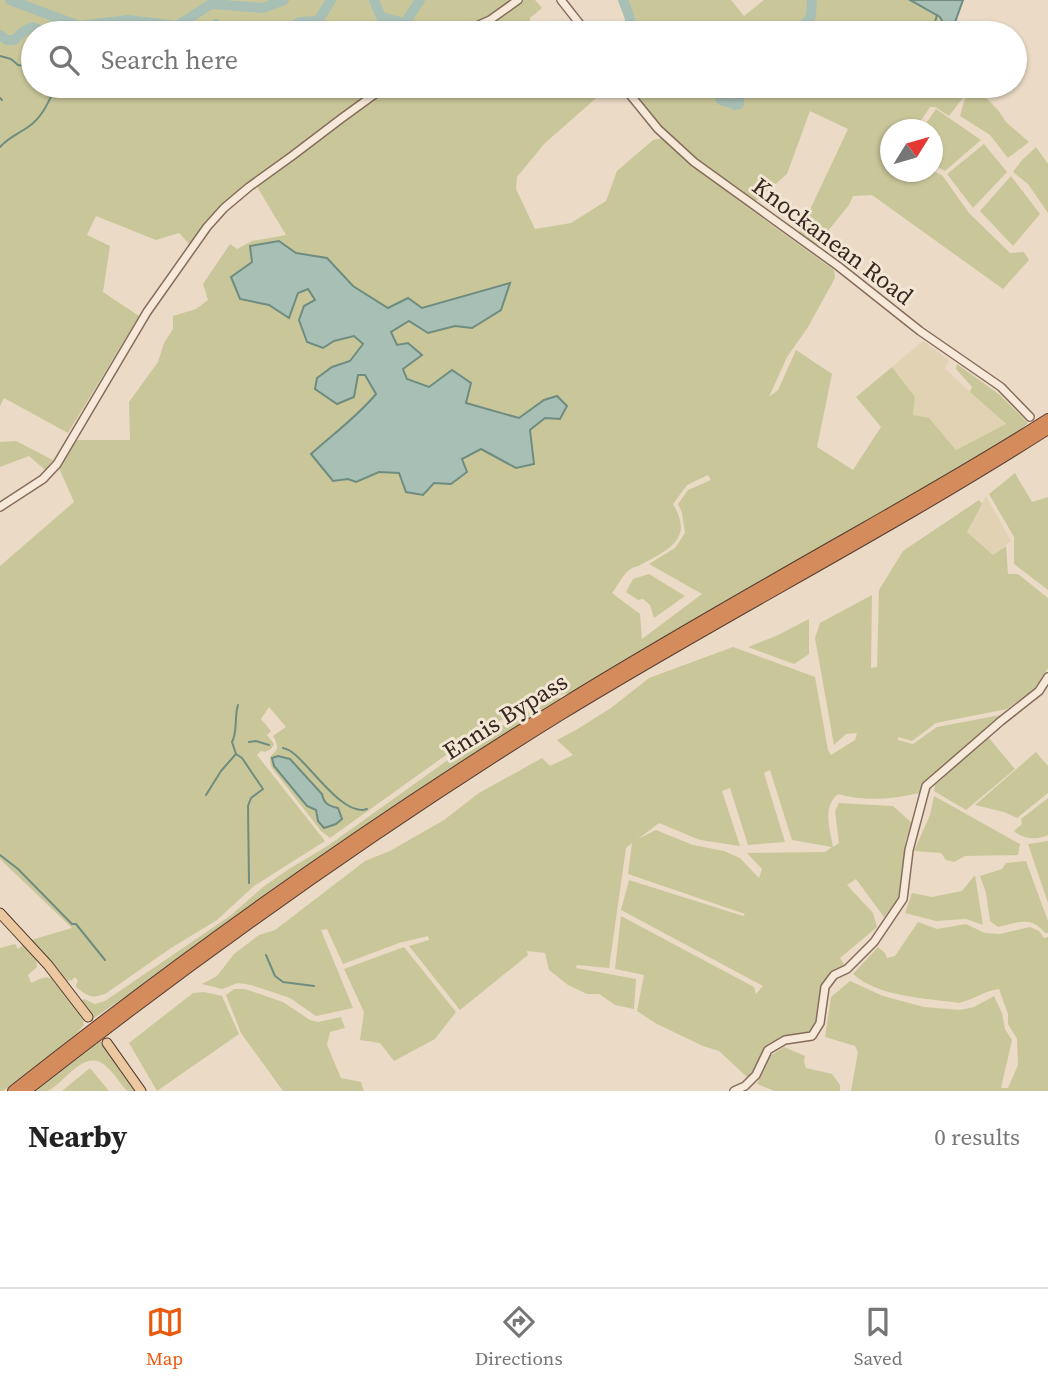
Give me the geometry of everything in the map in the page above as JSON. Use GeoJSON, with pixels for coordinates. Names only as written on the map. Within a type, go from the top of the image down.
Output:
{"type":"FeatureCollection","features":[{"type":"Feature","properties":{"kind":"highway","name":"Ennis Bypass"},"geometry":{"type":"LineString","coordinates":[[13,1091],[168,971],[312,868],[464,766],[603,680],[988,457],[1048,419]]}},
{"type":"Feature","properties":{"kind":"highway","name":"Ennis Bypass"},"geometry":{"type":"LineString","coordinates":[[26,1091],[125,1013],[225,940],[461,778],[666,651],[985,470],[1048,429]]}},
{"type":"Feature","properties":{"kind":"main road"},"geometry":{"type":"LineString","coordinates":[[0,912],[48,965],[88,1017]]}},
{"type":"Feature","properties":{"kind":"main road"},"geometry":{"type":"LineString","coordinates":[[107,1043],[141,1091]]}},
{"type":"Feature","properties":{"kind":"street"},"geometry":{"type":"LineString","coordinates":[[488,21],[518,0]]}},
{"type":"Feature","properties":{"kind":"street"},"geometry":{"type":"LineString","coordinates":[[561,0],[578,21]]}},
{"type":"Feature","properties":{"kind":"street"},"geometry":{"type":"LineString","coordinates":[[0,507],[43,479],[57,464],[147,312],[207,227],[224,208],[370,98]]}},
{"type":"Feature","properties":{"kind":"street","name":"Knockanean Road"},"geometry":{"type":"LineString","coordinates":[[633,98],[659,129],[694,162],[838,266],[920,331],[1001,387],[1030,417]]}},
{"type":"Feature","properties":{"kind":"street"},"geometry":{"type":"LineString","coordinates":[[734,1091],[745,1086],[756,1075],[768,1050],[785,1040],[812,1036],[820,1024],[825,988],[834,975],[847,969],[874,942],[903,899],[909,850],[926,786],[1039,691],[1048,677]]}},
{"type":"Feature","properties":{"kind":"shaded area"},"geometry":{"type":"Polygon","coordinates":[[[0,0],[535,0],[542,8],[530,21],[21,21],[21,98],[596,98],[545,143],[517,177],[516,189],[535,229],[571,223],[606,201],[617,171],[653,140],[664,138],[677,152],[740,202],[834,270],[835,278],[808,327],[787,357],[769,397],[778,390],[796,350],[832,374],[817,447],[853,470],[881,427],[856,397],[892,367],[915,397],[913,415],[929,418],[956,450],[1006,424],[970,392],[972,387],[956,369],[957,364],[1000,395],[1028,423],[1012,437],[573,693],[553,693],[517,715],[484,728],[476,726],[474,734],[467,740],[330,838],[321,831],[272,768],[270,758],[277,747],[273,736],[286,727],[269,707],[261,719],[271,731],[267,735],[274,744],[271,749],[261,751],[257,755],[325,841],[254,886],[217,920],[105,994],[92,996],[76,987],[78,981],[75,977],[66,981],[31,940],[72,928],[0,859],[0,566],[74,502],[59,468],[77,440],[130,440],[129,402],[158,362],[164,343],[173,329],[173,316],[196,309],[208,300],[203,284],[230,244],[237,249],[252,241],[286,235],[256,185],[221,204],[191,246],[179,233],[156,240],[96,216],[87,235],[110,246],[103,292],[139,316],[68,433],[4,398],[0,406],[0,0]],[[279,241],[231,277],[240,299],[269,305],[288,317],[298,293],[308,289],[315,300],[323,348],[334,341],[354,336],[363,344],[350,361],[332,367],[329,397],[337,404],[358,375],[366,375],[376,395],[358,414],[337,430],[348,479],[356,482],[379,472],[399,473],[401,482],[451,484],[462,459],[481,449],[516,468],[530,430],[545,418],[560,419],[567,406],[557,397],[544,400],[520,418],[465,403],[407,379],[391,331],[409,321],[428,333],[455,326],[472,328],[501,310],[510,283],[422,309],[388,308],[353,286],[327,258],[296,253],[279,241]],[[708,475],[687,485],[673,504],[681,525],[676,540],[663,552],[629,570],[612,593],[640,614],[642,639],[702,594],[649,564],[675,548],[685,533],[678,504],[688,490],[711,480],[708,475]]]}},
{"type":"Feature","properties":{"kind":"shaded area"},"geometry":{"type":"Polygon","coordinates":[[[618,0],[731,0],[744,16],[764,0],[910,0],[940,17],[942,21],[625,21],[618,0]]]}},
{"type":"Feature","properties":{"kind":"shaded area"},"geometry":{"type":"Polygon","coordinates":[[[910,0],[963,0],[955,21],[942,21],[940,17],[910,0]]]}},
{"type":"Feature","properties":{"kind":"shaded area"},"geometry":{"type":"Polygon","coordinates":[[[638,98],[963,98],[949,116],[935,107],[930,107],[922,119],[880,119],[880,182],[943,182],[943,176],[969,213],[1010,253],[1024,252],[1029,260],[1003,289],[872,195],[853,196],[849,205],[815,247],[799,233],[848,129],[810,111],[787,174],[755,202],[694,159],[661,127],[638,98]]]}},
{"type":"Feature","properties":{"kind":"shaded area"},"geometry":{"type":"Polygon","coordinates":[[[966,98],[986,98],[1006,122],[1029,142],[1008,158],[990,135],[960,116],[966,98]]]}},
{"type":"Feature","properties":{"kind":"shaded area"},"geometry":{"type":"Polygon","coordinates":[[[936,109],[981,140],[945,171],[943,119],[929,119],[936,109]]]}},
{"type":"Feature","properties":{"kind":"shaded area"},"geometry":{"type":"Polygon","coordinates":[[[984,144],[1007,172],[973,208],[947,174],[984,144]]]}},
{"type":"Feature","properties":{"kind":"shaded area"},"geometry":{"type":"Polygon","coordinates":[[[1036,147],[1048,164],[1048,213],[1028,184],[1013,172],[1036,147]]]}},
{"type":"Feature","properties":{"kind":"shaded area"},"geometry":{"type":"Polygon","coordinates":[[[1011,176],[1040,214],[1013,246],[980,211],[1011,176]]]}},
{"type":"Feature","properties":{"kind":"shaded area"},"geometry":{"type":"Polygon","coordinates":[[[279,241],[296,253],[327,258],[353,286],[388,308],[408,298],[422,308],[510,283],[501,310],[472,328],[455,326],[428,333],[409,321],[391,332],[397,345],[408,343],[422,355],[403,369],[407,379],[429,387],[452,370],[471,383],[466,403],[519,418],[544,400],[557,396],[567,406],[560,419],[545,418],[530,430],[534,464],[516,468],[481,449],[462,459],[467,472],[451,484],[434,483],[423,495],[406,492],[399,473],[379,472],[356,482],[348,479],[333,481],[311,454],[376,394],[365,375],[358,375],[354,397],[337,404],[315,389],[317,378],[332,367],[350,361],[363,344],[354,336],[334,341],[323,348],[307,342],[299,320],[304,306],[315,300],[308,289],[298,293],[289,318],[269,305],[240,299],[231,277],[252,262],[250,246],[279,241]]]}},
{"type":"Feature","properties":{"kind":"shaded area"},"geometry":{"type":"Polygon","coordinates":[[[923,341],[949,360],[945,369],[1006,425],[956,450],[946,438],[913,415],[915,397],[892,367],[923,341]]]}},
{"type":"Feature","properties":{"kind":"shaded area"},"geometry":{"type":"Polygon","coordinates":[[[16,441],[53,460],[45,470],[29,456],[0,467],[0,442],[16,441]]]}},
{"type":"Feature","properties":{"kind":"shaded area"},"geometry":{"type":"Polygon","coordinates":[[[1015,473],[1032,502],[1048,497],[1048,590],[1014,564],[1014,537],[989,494],[1015,473]]]}},
{"type":"Feature","properties":{"kind":"shaded area"},"geometry":{"type":"Polygon","coordinates":[[[986,496],[1011,541],[993,555],[967,532],[986,496]]]}},
{"type":"Feature","properties":{"kind":"shaded area"},"geometry":{"type":"Polygon","coordinates":[[[979,500],[982,504],[967,532],[993,555],[1006,546],[1008,574],[1018,574],[1048,598],[1048,668],[1035,688],[1007,709],[936,723],[912,741],[898,737],[898,740],[913,744],[937,727],[1006,714],[925,785],[920,793],[879,799],[838,794],[833,799],[828,819],[833,847],[839,843],[835,811],[839,803],[893,806],[912,823],[906,839],[898,899],[884,917],[856,879],[847,885],[873,913],[877,927],[840,958],[846,967],[831,977],[819,1024],[814,1030],[772,1045],[761,1056],[748,1078],[719,1051],[657,1024],[637,1011],[644,975],[615,969],[621,916],[754,987],[756,994],[763,986],[621,910],[629,880],[743,916],[745,914],[628,874],[632,843],[626,848],[609,968],[577,965],[576,968],[636,979],[634,1009],[615,1005],[599,994],[587,994],[568,985],[549,970],[545,953],[527,951],[528,955],[460,1010],[409,946],[429,940],[428,936],[399,943],[343,964],[327,929],[321,930],[353,1008],[316,1016],[290,998],[251,985],[238,983],[222,989],[202,984],[217,976],[234,954],[259,935],[275,930],[365,861],[390,851],[444,820],[479,793],[542,758],[550,766],[573,755],[557,740],[611,708],[649,678],[733,647],[815,677],[831,755],[855,740],[857,733],[846,734],[834,745],[815,638],[820,623],[872,595],[871,668],[877,667],[879,590],[903,551],[979,500]],[[770,770],[764,773],[785,842],[748,845],[730,788],[722,791],[740,846],[700,840],[659,823],[638,839],[656,830],[693,845],[724,851],[740,858],[759,878],[762,869],[747,853],[825,852],[832,847],[792,840],[770,770]]]}},
{"type":"Feature","properties":{"kind":"shaded area"},"geometry":{"type":"Polygon","coordinates":[[[649,574],[685,596],[654,618],[650,605],[626,592],[633,579],[649,574]]]}},
{"type":"Feature","properties":{"kind":"shaded area"},"geometry":{"type":"Polygon","coordinates":[[[809,619],[809,654],[794,664],[748,647],[776,636],[809,619]]]}},
{"type":"Feature","properties":{"kind":"shaded area"},"geometry":{"type":"Polygon","coordinates":[[[556,698],[564,698],[94,1018],[80,1001],[84,999],[95,1004],[105,1001],[230,916],[263,887],[329,845],[487,732],[556,698]]]}},
{"type":"Feature","properties":{"kind":"shaded area"},"geometry":{"type":"Polygon","coordinates":[[[988,737],[1015,769],[966,810],[934,791],[935,785],[988,737]]]}},
{"type":"Feature","properties":{"kind":"shaded area"},"geometry":{"type":"Polygon","coordinates":[[[1036,752],[1048,766],[1048,793],[1017,818],[975,805],[1036,752]]]}},
{"type":"Feature","properties":{"kind":"shaded area"},"geometry":{"type":"Polygon","coordinates":[[[278,756],[290,759],[326,802],[338,808],[342,819],[324,828],[318,821],[316,810],[307,806],[274,766],[272,758],[278,756]]]}},
{"type":"Feature","properties":{"kind":"shaded area"},"geometry":{"type":"Polygon","coordinates":[[[934,796],[1020,844],[1018,855],[965,856],[954,862],[946,860],[941,853],[914,851],[930,815],[934,796]]]}},
{"type":"Feature","properties":{"kind":"shaded area"},"geometry":{"type":"Polygon","coordinates":[[[1048,798],[1048,835],[1030,838],[1014,831],[1022,824],[1021,819],[1048,798]]]}},
{"type":"Feature","properties":{"kind":"shaded area"},"geometry":{"type":"Polygon","coordinates":[[[1048,841],[1048,903],[1028,844],[1048,841]]]}},
{"type":"Feature","properties":{"kind":"shaded area"},"geometry":{"type":"Polygon","coordinates":[[[1026,861],[1048,921],[1048,933],[1029,922],[998,927],[990,921],[986,893],[980,876],[1002,869],[1006,863],[1026,861]]]}},
{"type":"Feature","properties":{"kind":"shaded area"},"geometry":{"type":"Polygon","coordinates":[[[975,875],[983,925],[966,919],[936,921],[905,913],[912,893],[932,897],[962,891],[975,875]]]}},
{"type":"Feature","properties":{"kind":"shaded area"},"geometry":{"type":"Polygon","coordinates":[[[918,922],[937,929],[966,924],[985,933],[1000,934],[1030,927],[1039,931],[1044,938],[1048,937],[1048,1091],[851,1091],[858,1052],[855,1046],[825,1037],[831,997],[850,981],[883,996],[924,1007],[960,1010],[974,1007],[994,996],[1002,1013],[1005,1029],[1012,1040],[1001,1088],[1008,1088],[1018,1065],[1017,1039],[1008,1024],[1008,1014],[999,989],[959,1003],[889,992],[863,982],[853,974],[878,947],[887,958],[895,956],[918,922]]]}},
{"type":"Feature","properties":{"kind":"shaded area"},"geometry":{"type":"Polygon","coordinates":[[[15,944],[18,949],[24,944],[36,958],[37,967],[28,975],[31,983],[44,978],[52,979],[84,1025],[75,1035],[0,1091],[0,948],[15,944]]]}},
{"type":"Feature","properties":{"kind":"shaded area"},"geometry":{"type":"Polygon","coordinates":[[[404,947],[456,1012],[435,1039],[394,1061],[380,1043],[360,1040],[364,1012],[344,969],[404,947]]]}},
{"type":"Feature","properties":{"kind":"shaded area"},"geometry":{"type":"Polygon","coordinates":[[[234,989],[245,989],[283,1002],[310,1020],[318,1022],[341,1017],[345,1028],[330,1032],[327,1045],[341,1078],[361,1082],[364,1091],[283,1091],[241,1033],[226,995],[234,989]]]}},
{"type":"Feature","properties":{"kind":"shaded area"},"geometry":{"type":"Polygon","coordinates":[[[204,992],[222,996],[239,1034],[157,1091],[129,1043],[193,993],[204,992]]]}},
{"type":"Feature","properties":{"kind":"shaded area"},"geometry":{"type":"Polygon","coordinates":[[[100,1041],[136,1091],[127,1091],[107,1067],[93,1060],[78,1066],[53,1088],[36,1091],[100,1041]]]}},
{"type":"Feature","properties":{"kind":"shaded area"},"geometry":{"type":"Polygon","coordinates":[[[784,1047],[805,1056],[806,1068],[832,1074],[840,1085],[840,1091],[775,1091],[757,1084],[770,1056],[784,1047]]]}},
{"type":"Feature","properties":{"kind":"shaded area"},"geometry":{"type":"Polygon","coordinates":[[[90,1068],[109,1091],[62,1091],[90,1068]]]}},
{"type":"Feature","properties":{"kind":"waterway"},"geometry":{"type":"LineString","coordinates":[[10,0],[66,21]]}},
{"type":"Feature","properties":{"kind":"waterway"},"geometry":{"type":"LineString","coordinates":[[185,21],[211,4],[263,8],[284,0]]}},
{"type":"Feature","properties":{"kind":"waterway"},"geometry":{"type":"LineString","coordinates":[[318,21],[331,0]]}},
{"type":"Feature","properties":{"kind":"waterway"},"geometry":{"type":"LineString","coordinates":[[374,0],[381,17],[397,21]]}},
{"type":"Feature","properties":{"kind":"waterway"},"geometry":{"type":"LineString","coordinates":[[406,21],[420,0]]}},
{"type":"Feature","properties":{"kind":"waterway"},"geometry":{"type":"LineString","coordinates":[[623,0],[630,21]]}},
{"type":"Feature","properties":{"kind":"waterway"},"geometry":{"type":"LineString","coordinates":[[807,21],[811,16],[812,0]]}},
{"type":"Feature","properties":{"kind":"waterway"},"geometry":{"type":"LineString","coordinates":[[935,21],[937,15]]}},
{"type":"Feature","properties":{"kind":"waterway"},"geometry":{"type":"LineString","coordinates":[[120,21],[136,21]]}},
{"type":"Feature","properties":{"kind":"waterway"},"geometry":{"type":"LineString","coordinates":[[0,35],[7,40],[14,40],[21,34]]}},
{"type":"Feature","properties":{"kind":"waterway"},"geometry":{"type":"LineString","coordinates":[[0,56],[21,65]]}},
{"type":"Feature","properties":{"kind":"waterway"},"geometry":{"type":"LineString","coordinates":[[0,147],[37,119],[50,98]]}},
{"type":"Feature","properties":{"kind":"waterway"},"geometry":{"type":"LineString","coordinates":[[720,98],[735,105],[739,104],[739,98]]}},
{"type":"Feature","properties":{"kind":"waterway"},"geometry":{"type":"LineString","coordinates":[[238,705],[232,742],[236,754],[242,758],[263,789],[251,798],[248,806],[249,883]]}},
{"type":"Feature","properties":{"kind":"waterway"},"geometry":{"type":"LineString","coordinates":[[249,742],[269,745]]}},
{"type":"Feature","properties":{"kind":"waterway"},"geometry":{"type":"LineString","coordinates":[[283,748],[300,759],[348,806],[358,810],[367,809]]}},
{"type":"Feature","properties":{"kind":"waterway"},"geometry":{"type":"LineString","coordinates":[[206,795],[235,755]]}},
{"type":"Feature","properties":{"kind":"waterway"},"geometry":{"type":"LineString","coordinates":[[0,855],[18,869],[72,924],[76,924],[105,960]]}},
{"type":"Feature","properties":{"kind":"waterway"},"geometry":{"type":"LineString","coordinates":[[266,955],[275,976],[283,982],[314,986]]}}]}
